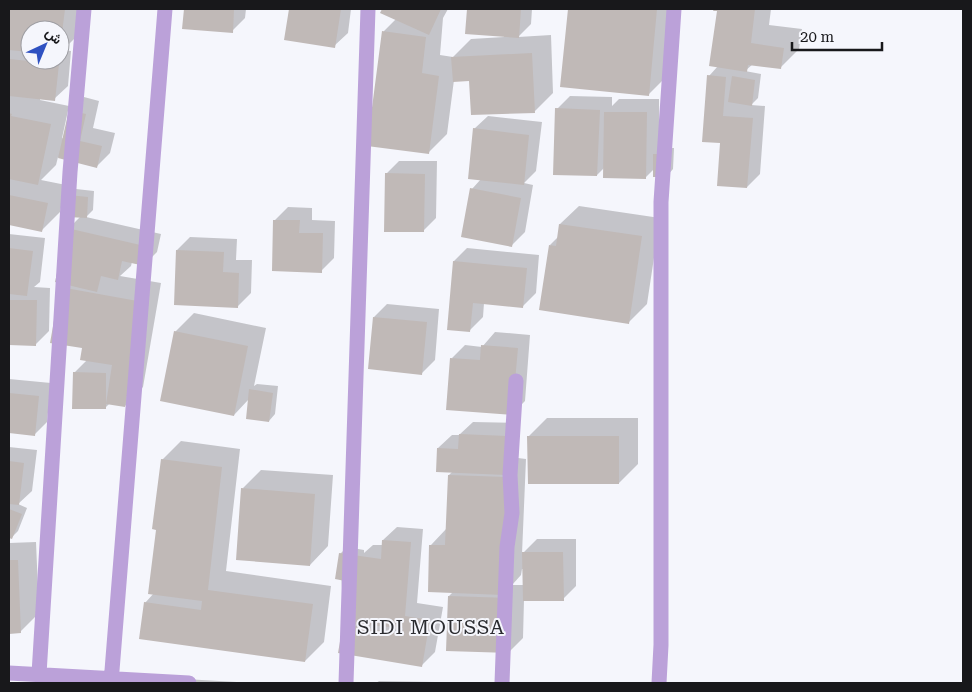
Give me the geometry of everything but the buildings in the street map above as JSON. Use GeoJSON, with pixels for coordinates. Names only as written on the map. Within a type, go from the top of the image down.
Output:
{"type":"FeatureCollection","features":[{"type":"Feature","properties":{"kind":"street"},"geometry":{"type":"LineString","coordinates":[[39,674],[70,172],[84,9]]}},
{"type":"Feature","properties":{"kind":"street"},"geometry":{"type":"LineString","coordinates":[[111,681],[165,9]]}},
{"type":"Feature","properties":{"kind":"street"},"geometry":{"type":"LineString","coordinates":[[346,683],[368,9]]}},
{"type":"Feature","properties":{"kind":"street"},"geometry":{"type":"LineString","coordinates":[[659,683],[661,645],[661,202],[674,9]]}},
{"type":"Feature","properties":{"kind":"street"},"geometry":{"type":"LineString","coordinates":[[502,683],[507,547],[512,513],[510,475],[516,381]]}},
{"type":"Feature","properties":{"kind":"street"},"geometry":{"type":"LineString","coordinates":[[9,673],[111,681],[189,683]]}},
{"type":"Feature","properties":{"kind":"district","name":"SIDI MOUSSA"},"geometry":{"type":"Point","coordinates":[431,627]}}]}
